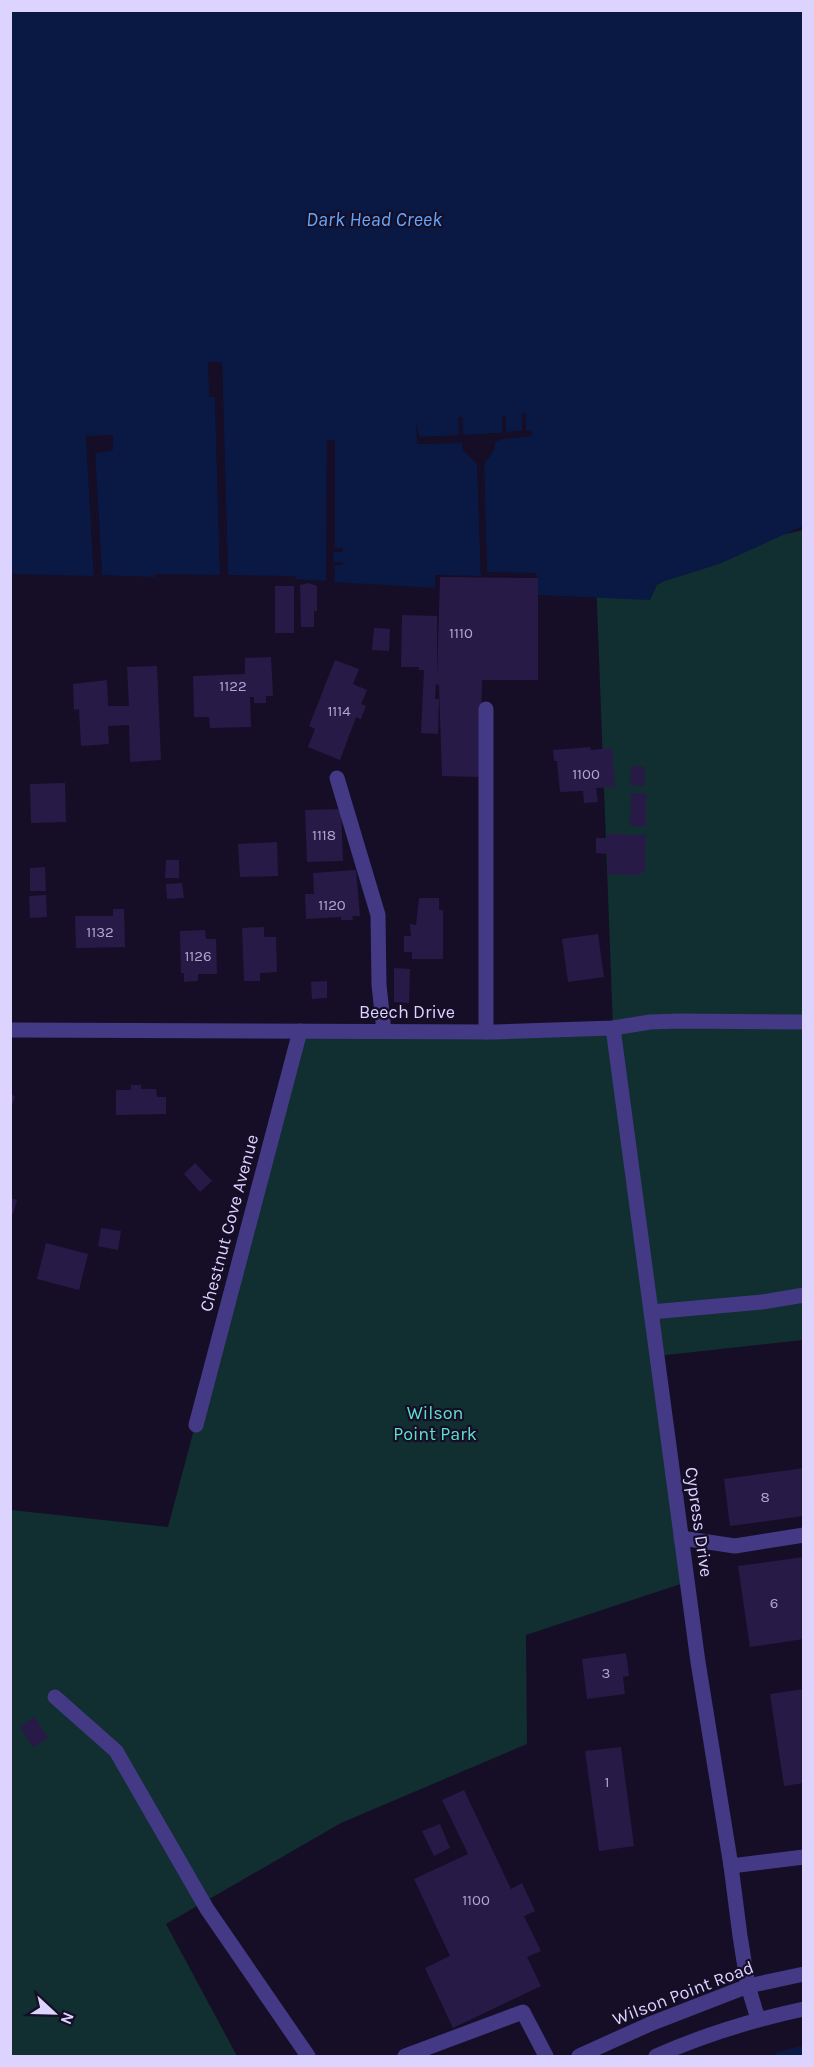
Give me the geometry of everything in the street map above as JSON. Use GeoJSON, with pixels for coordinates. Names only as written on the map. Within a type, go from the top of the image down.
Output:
{"type":"FeatureCollection","features":[{"type":"Feature","properties":{"kind":"street"},"geometry":{"type":"LineString","coordinates":[[486,709],[486,1032]]}},
{"type":"Feature","properties":{"kind":"street"},"geometry":{"type":"LineString","coordinates":[[337,778],[378,915],[379,985],[384,1031]]}},
{"type":"Feature","properties":{"kind":"street","name":"Beech Drive"},"geometry":{"type":"LineString","coordinates":[[10,1030],[486,1032],[613,1028],[650,1022],[679,1021],[804,1022]]}},
{"type":"Feature","properties":{"kind":"street","name":"Cypress Drive"},"geometry":{"type":"LineString","coordinates":[[613,1028],[698,1662],[748,1986],[758,2019]]}},
{"type":"Feature","properties":{"kind":"street","name":"Chestnut Cove Avenue"},"geometry":{"type":"LineString","coordinates":[[196,1425],[300,1031]]}},
{"type":"Feature","properties":{"kind":"street"},"geometry":{"type":"LineString","coordinates":[[651,1312],[762,1302],[804,1295]]}},
{"type":"Feature","properties":{"kind":"street"},"geometry":{"type":"LineString","coordinates":[[681,1539],[735,1546],[804,1535]]}},
{"type":"Feature","properties":{"kind":"street"},"geometry":{"type":"LineString","coordinates":[[55,1697],[116,1751],[207,1909],[308,2056]]}},
{"type":"Feature","properties":{"kind":"street"},"geometry":{"type":"LineString","coordinates":[[731,1866],[804,1857]]}},
{"type":"Feature","properties":{"kind":"street","name":"Wilson Point Road"},"geometry":{"type":"LineString","coordinates":[[579,2056],[650,2024],[748,1986],[804,1974]]}},
{"type":"Feature","properties":{"kind":"street"},"geometry":{"type":"LineString","coordinates":[[656,2056],[698,2038],[758,2019],[804,2009]]}},
{"type":"Feature","properties":{"kind":"street"},"geometry":{"type":"LineString","coordinates":[[405,2056],[523,2012],[546,2056]]}},
{"type":"Feature","properties":{"kind":"green space","name":"Wilson Point Park"},"geometry":{"type":"Polygon","coordinates":[[[803,530],[803,1340],[657,1356],[687,1582],[526,1635],[527,1744],[341,1823],[166,1924],[237,2056],[11,2056],[11,1510],[168,1527],[300,1031],[613,1028],[596,578],[803,530]]]}},
{"type":"Feature","properties":{"kind":"water","name":"Dark Head Creek"},"geometry":{"type":"Polygon","coordinates":[[[11,11],[803,11],[803,526],[719,564],[665,581],[657,585],[650,600],[538,595],[535,573],[487,573],[484,464],[495,448],[495,442],[501,439],[531,436],[526,431],[525,413],[522,413],[522,431],[506,432],[505,416],[502,416],[503,433],[463,435],[462,417],[459,418],[459,436],[418,437],[418,422],[417,444],[462,442],[463,450],[477,464],[481,576],[435,575],[435,588],[334,582],[335,565],[343,562],[334,562],[333,552],[343,552],[335,548],[334,440],[327,440],[326,581],[296,579],[295,576],[228,575],[222,362],[209,362],[210,397],[215,397],[220,575],[155,574],[155,577],[102,575],[95,453],[113,450],[112,435],[86,437],[94,576],[11,574],[11,11]]]}},
{"type":"Feature","properties":{"kind":"pier"},"geometry":{"type":"Polygon","coordinates":[[[208,362],[222,362],[228,575],[225,575],[220,365],[211,365],[212,394],[218,397],[223,575],[220,575],[215,397],[209,397],[208,362]]]}},
{"type":"Feature","properties":{"kind":"pier"},"geometry":{"type":"Polygon","coordinates":[[[522,413],[525,413],[526,430],[531,430],[532,436],[501,439],[495,442],[495,448],[484,464],[487,572],[536,573],[536,577],[487,576],[484,573],[481,464],[492,447],[493,441],[499,437],[420,440],[463,440],[465,449],[480,463],[484,576],[481,576],[477,464],[463,450],[462,443],[417,444],[416,422],[419,437],[459,435],[458,417],[462,417],[463,435],[502,433],[502,416],[505,415],[506,432],[522,431],[522,413]]]}},
{"type":"Feature","properties":{"kind":"pier"},"geometry":{"type":"Polygon","coordinates":[[[113,435],[113,450],[95,453],[102,575],[99,575],[92,453],[95,450],[110,448],[110,438],[90,439],[97,575],[94,576],[86,436],[113,435]]]}},
{"type":"Feature","properties":{"kind":"pier"},"geometry":{"type":"Polygon","coordinates":[[[327,440],[335,440],[335,548],[343,548],[343,552],[333,552],[334,562],[343,562],[343,565],[335,565],[334,582],[331,581],[330,552],[332,549],[332,443],[330,443],[329,581],[326,581],[327,440]]]}},
{"type":"Feature","properties":{"kind":"building"},"geometry":{"type":"Polygon","coordinates":[[[440,577],[538,578],[538,680],[482,680],[480,777],[442,776],[439,685],[436,684],[435,699],[439,699],[438,734],[421,733],[424,670],[419,670],[419,667],[401,667],[402,615],[437,616],[437,678],[440,577]]]}},
{"type":"Feature","properties":{"kind":"building"},"geometry":{"type":"Polygon","coordinates":[[[308,583],[317,586],[317,611],[314,611],[314,627],[301,627],[300,585],[308,583]]]}},
{"type":"Feature","properties":{"kind":"building"},"geometry":{"type":"Polygon","coordinates":[[[275,586],[294,586],[294,633],[275,633],[275,586]]]}},
{"type":"Feature","properties":{"kind":"building"},"geometry":{"type":"Polygon","coordinates":[[[374,628],[390,629],[389,651],[372,650],[374,628]]]}},
{"type":"Feature","properties":{"kind":"building"},"geometry":{"type":"Polygon","coordinates":[[[271,657],[273,696],[266,696],[266,703],[254,703],[254,697],[250,697],[251,727],[210,728],[209,717],[194,717],[193,676],[245,674],[245,658],[271,657]]]}},
{"type":"Feature","properties":{"kind":"building"},"geometry":{"type":"Polygon","coordinates":[[[335,660],[359,669],[353,684],[367,690],[361,704],[366,706],[361,719],[356,717],[340,760],[308,747],[315,729],[309,726],[335,660]]]}},
{"type":"Feature","properties":{"kind":"building"},"geometry":{"type":"Polygon","coordinates":[[[157,666],[161,760],[130,762],[129,725],[108,726],[109,744],[81,746],[79,709],[74,710],[73,684],[107,680],[108,706],[129,706],[127,667],[157,666]]]}},
{"type":"Feature","properties":{"kind":"building"},"geometry":{"type":"Polygon","coordinates":[[[590,747],[591,750],[612,748],[615,787],[596,788],[598,802],[584,803],[583,791],[560,792],[557,761],[554,761],[553,750],[590,747]]]}},
{"type":"Feature","properties":{"kind":"building"},"geometry":{"type":"Polygon","coordinates":[[[631,766],[645,767],[644,786],[630,785],[631,766]]]}},
{"type":"Feature","properties":{"kind":"building"},"geometry":{"type":"Polygon","coordinates":[[[65,783],[66,822],[31,823],[30,784],[65,783]]]}},
{"type":"Feature","properties":{"kind":"building"},"geometry":{"type":"Polygon","coordinates":[[[631,793],[646,793],[646,826],[630,826],[631,793]]]}},
{"type":"Feature","properties":{"kind":"building"},"geometry":{"type":"Polygon","coordinates":[[[341,809],[343,861],[307,862],[305,810],[341,809]]]}},
{"type":"Feature","properties":{"kind":"building"},"geometry":{"type":"Polygon","coordinates":[[[607,834],[646,835],[645,872],[641,872],[641,875],[607,874],[608,854],[596,853],[596,838],[607,838],[607,834]]]}},
{"type":"Feature","properties":{"kind":"building"},"geometry":{"type":"Polygon","coordinates":[[[277,842],[278,876],[240,877],[238,844],[277,842]]]}},
{"type":"Feature","properties":{"kind":"building"},"geometry":{"type":"Polygon","coordinates":[[[166,860],[179,860],[179,878],[165,878],[166,860]]]}},
{"type":"Feature","properties":{"kind":"building"},"geometry":{"type":"Polygon","coordinates":[[[45,867],[46,891],[30,891],[30,868],[45,867]]]}},
{"type":"Feature","properties":{"kind":"building"},"geometry":{"type":"Polygon","coordinates":[[[356,870],[360,916],[352,916],[353,920],[341,920],[341,917],[306,919],[305,894],[314,894],[313,873],[356,870]]]}},
{"type":"Feature","properties":{"kind":"building"},"geometry":{"type":"Polygon","coordinates":[[[182,883],[184,898],[167,899],[166,884],[182,883]]]}},
{"type":"Feature","properties":{"kind":"building"},"geometry":{"type":"Polygon","coordinates":[[[46,895],[47,917],[30,918],[29,896],[46,895]]]}},
{"type":"Feature","properties":{"kind":"building"},"geometry":{"type":"Polygon","coordinates":[[[419,898],[439,898],[439,910],[443,910],[443,959],[412,959],[412,952],[404,952],[404,936],[411,936],[410,924],[416,925],[419,898]]]}},
{"type":"Feature","properties":{"kind":"building"},"geometry":{"type":"Polygon","coordinates":[[[113,909],[124,909],[125,947],[76,948],[75,916],[113,916],[113,909]]]}},
{"type":"Feature","properties":{"kind":"building"},"geometry":{"type":"Polygon","coordinates":[[[264,927],[264,937],[276,937],[277,972],[260,973],[260,981],[244,981],[242,928],[264,927]]]}},
{"type":"Feature","properties":{"kind":"building"},"geometry":{"type":"Polygon","coordinates":[[[205,930],[206,939],[216,939],[217,974],[198,974],[198,981],[184,982],[184,973],[181,973],[180,931],[205,930]]]}},
{"type":"Feature","properties":{"kind":"building"},"geometry":{"type":"Polygon","coordinates":[[[598,934],[604,977],[568,982],[562,939],[598,934]]]}},
{"type":"Feature","properties":{"kind":"building"},"geometry":{"type":"Polygon","coordinates":[[[394,968],[410,969],[409,1003],[394,1002],[394,968]]]}},
{"type":"Feature","properties":{"kind":"building"},"geometry":{"type":"Polygon","coordinates":[[[327,981],[327,998],[312,999],[311,982],[327,981]]]}},
{"type":"Feature","properties":{"kind":"building"},"geometry":{"type":"Polygon","coordinates":[[[131,1085],[141,1085],[141,1089],[156,1089],[157,1097],[166,1097],[166,1114],[116,1115],[116,1090],[131,1090],[131,1085]]]}},
{"type":"Feature","properties":{"kind":"building"},"geometry":{"type":"Polygon","coordinates":[[[10,1094],[15,1096],[11,1109],[10,1109],[10,1094]]]}},
{"type":"Feature","properties":{"kind":"building"},"geometry":{"type":"Polygon","coordinates":[[[195,1163],[212,1181],[200,1192],[184,1174],[195,1163]]]}},
{"type":"Feature","properties":{"kind":"building"},"geometry":{"type":"Polygon","coordinates":[[[10,1198],[17,1200],[13,1214],[10,1213],[10,1198]]]}},
{"type":"Feature","properties":{"kind":"building"},"geometry":{"type":"Polygon","coordinates":[[[101,1228],[121,1231],[118,1250],[98,1246],[101,1228]]]}},
{"type":"Feature","properties":{"kind":"building"},"geometry":{"type":"Polygon","coordinates":[[[46,1243],[88,1254],[79,1290],[37,1279],[46,1243]]]}},
{"type":"Feature","properties":{"kind":"building"},"geometry":{"type":"Polygon","coordinates":[[[804,1468],[804,1516],[730,1526],[724,1479],[804,1468]]]}},
{"type":"Feature","properties":{"kind":"building"},"geometry":{"type":"Polygon","coordinates":[[[804,1557],[804,1639],[750,1647],[738,1566],[804,1557]]]}},
{"type":"Feature","properties":{"kind":"building"},"geometry":{"type":"Polygon","coordinates":[[[626,1653],[629,1676],[623,1677],[625,1694],[587,1699],[582,1659],[626,1653]]]}},
{"type":"Feature","properties":{"kind":"building"},"geometry":{"type":"Polygon","coordinates":[[[804,1689],[804,1783],[784,1786],[770,1694],[804,1689]]]}},
{"type":"Feature","properties":{"kind":"building"},"geometry":{"type":"Polygon","coordinates":[[[35,1717],[48,1738],[33,1747],[20,1727],[35,1717]]]}},
{"type":"Feature","properties":{"kind":"building"},"geometry":{"type":"Polygon","coordinates":[[[621,1747],[634,1846],[599,1851],[585,1751],[621,1747]]]}},
{"type":"Feature","properties":{"kind":"building"},"geometry":{"type":"Polygon","coordinates":[[[464,1790],[511,1889],[522,1883],[535,1911],[524,1916],[541,1951],[527,1957],[541,1986],[453,2028],[425,1968],[450,1956],[414,1879],[468,1854],[442,1800],[464,1790]]]}},
{"type":"Feature","properties":{"kind":"building"},"geometry":{"type":"Polygon","coordinates":[[[440,1824],[450,1848],[434,1856],[422,1831],[440,1824]]]}},
{"type":"Feature","properties":{"kind":"waterway"},"geometry":{"type":"LineString","coordinates":[[780,2056],[804,2050]]}}]}
